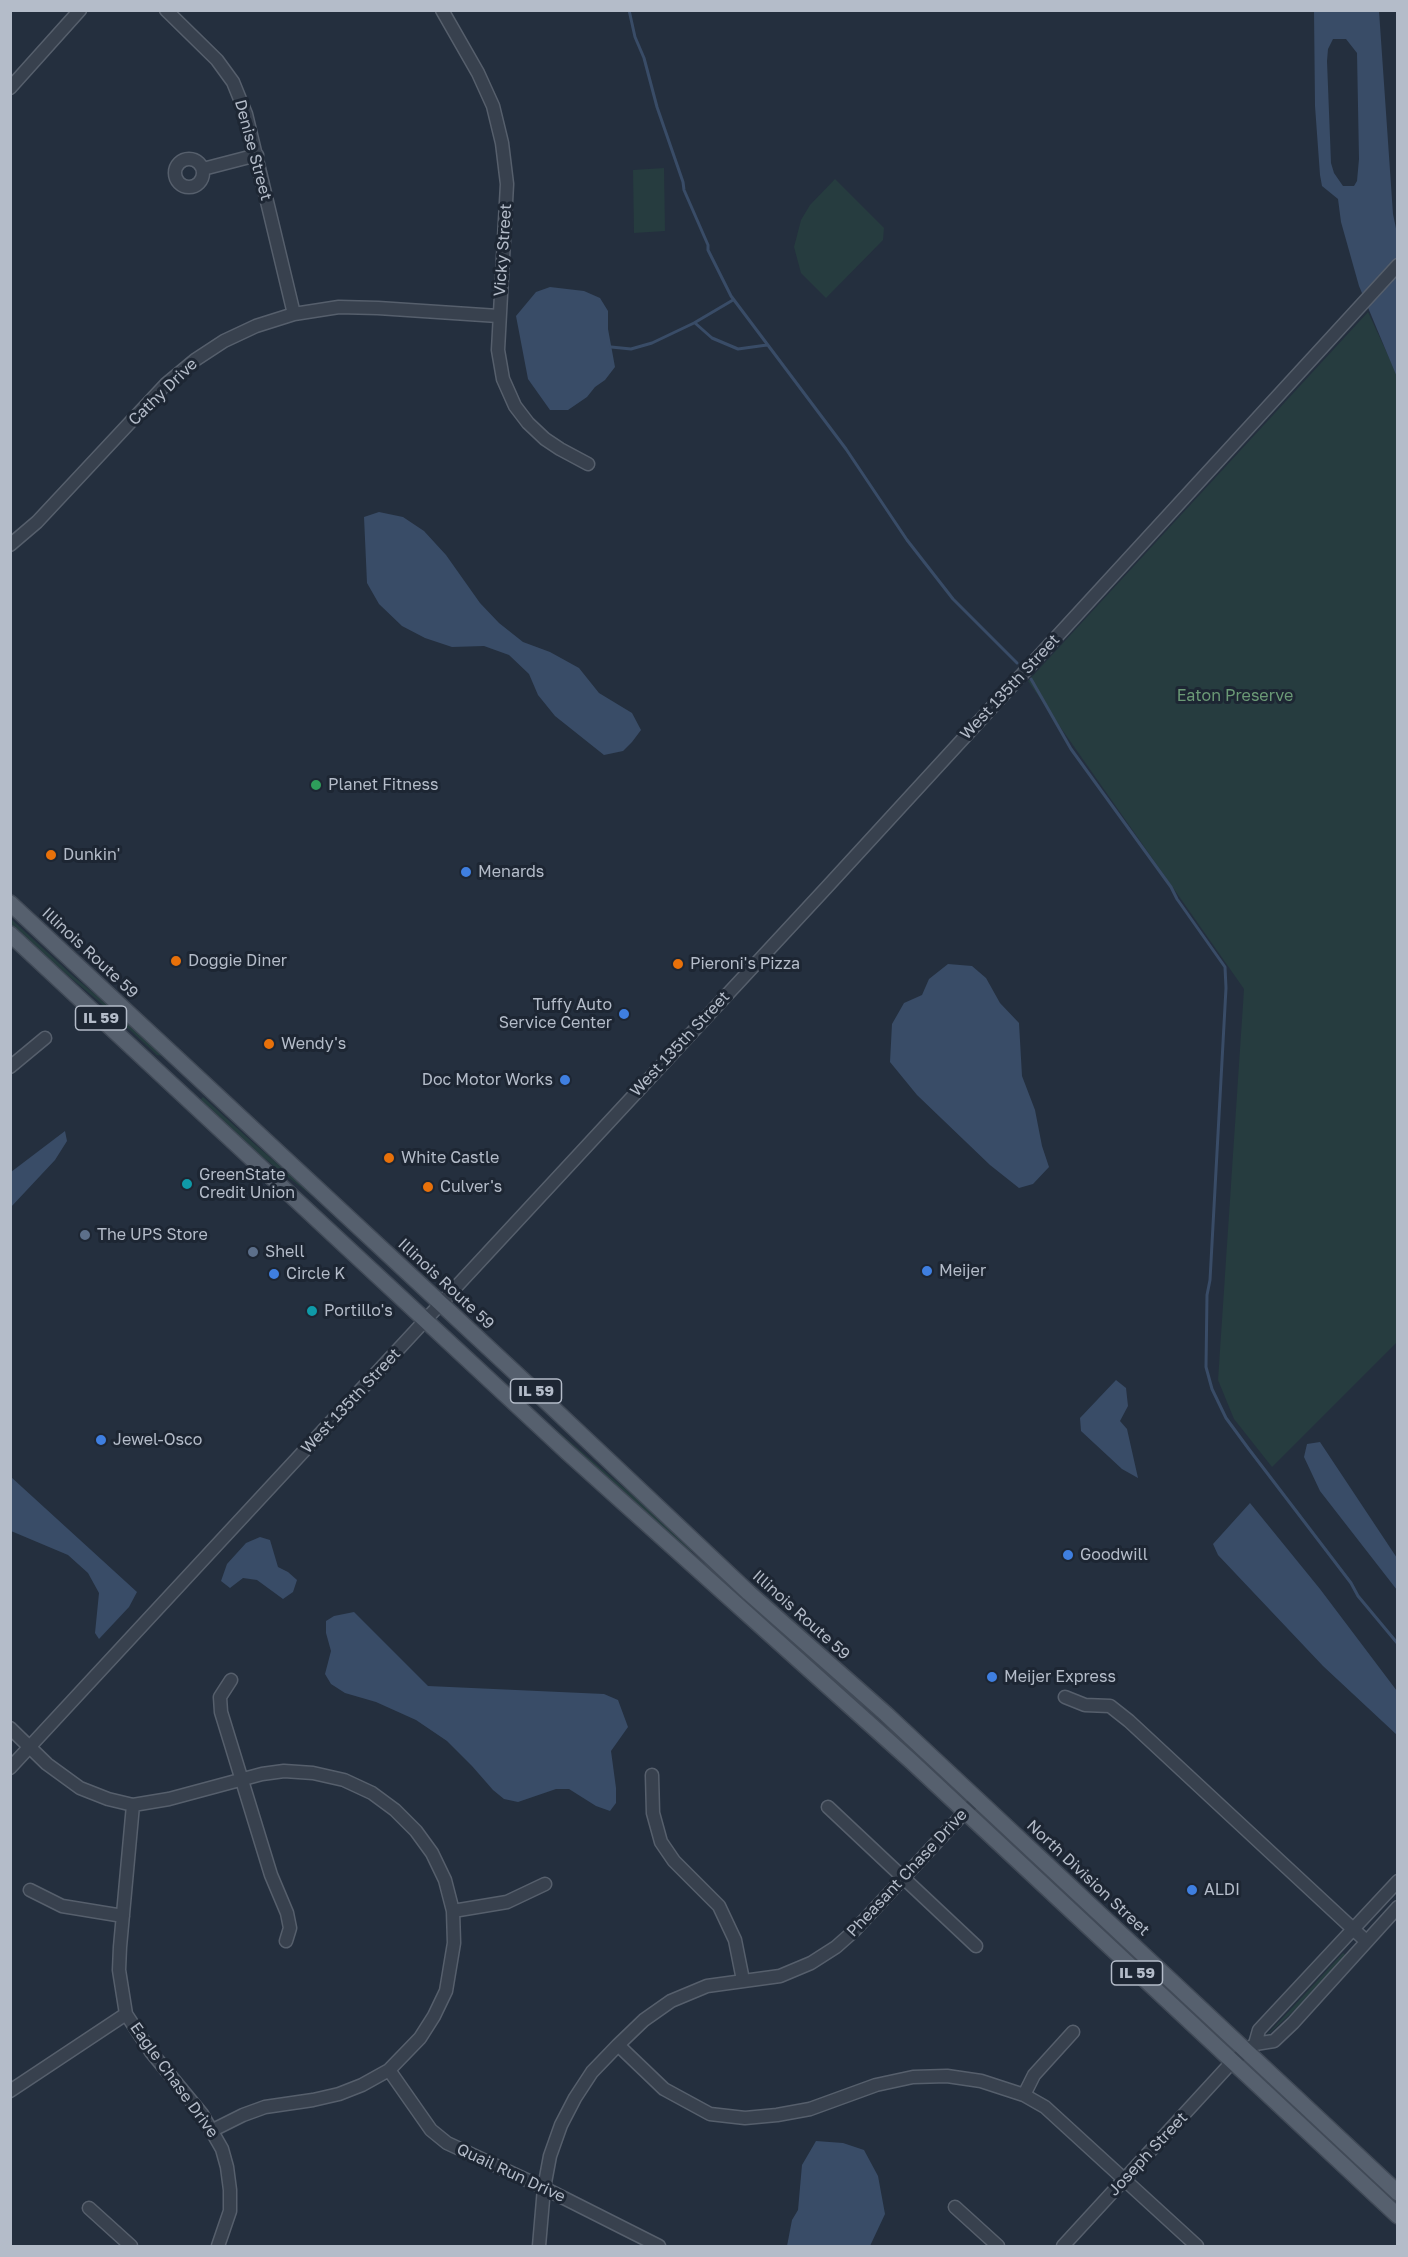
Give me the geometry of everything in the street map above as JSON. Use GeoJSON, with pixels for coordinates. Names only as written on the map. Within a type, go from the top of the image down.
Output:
{"type":"FeatureCollection","features":[{"type":"Feature","properties":{"kind":"main road","name":"Illinois Route 59"},"geometry":{"type":"LineString","coordinates":[[10,903],[717,1564],[858,1690]]}},
{"type":"Feature","properties":{"kind":"main road","name":"IL 59"},"geometry":{"type":"LineString","coordinates":[[10,934],[682,1556],[965,1811],[1398,2216]]}},
{"type":"Feature","properties":{"kind":"main road"},"geometry":{"type":"LineString","coordinates":[[682,1556],[717,1564]]}},
{"type":"Feature","properties":{"kind":"main road","name":"North Division Street"},"geometry":{"type":"LineString","coordinates":[[858,1690],[1251,2048],[1398,2193]]}},
{"type":"Feature","properties":{"kind":"street"},"geometry":{"type":"LineString","coordinates":[[10,88],[80,10]]}},
{"type":"Feature","properties":{"kind":"street","name":"Denise Street"},"geometry":{"type":"LineString","coordinates":[[166,10],[217,60],[233,82],[246,114],[257,155],[294,314]]}},
{"type":"Feature","properties":{"kind":"street","name":"Vicky Street"},"geometry":{"type":"LineString","coordinates":[[442,10],[493,105],[502,143],[507,184],[498,316],[498,350],[504,379],[515,406],[528,423],[545,439],[588,464]]}},
{"type":"Feature","properties":{"kind":"street"},"geometry":{"type":"LineString","coordinates":[[203,169],[257,155]]}},
{"type":"Feature","properties":{"kind":"street","name":"West 135th Street"},"geometry":{"type":"LineString","coordinates":[[10,1768],[1178,506],[1398,265]]}},
{"type":"Feature","properties":{"kind":"street","name":"Cathy Drive"},"geometry":{"type":"LineString","coordinates":[[10,545],[37,522],[166,384],[195,360],[224,341],[256,326],[294,314],[339,307],[498,316]]}},
{"type":"Feature","properties":{"kind":"street"},"geometry":{"type":"LineString","coordinates":[[10,1068],[45,1038]]}},
{"type":"Feature","properties":{"kind":"street"},"geometry":{"type":"LineString","coordinates":[[231,1680],[220,1697],[221,1712],[271,1875],[287,1913],[290,1928],[286,1941]]}},
{"type":"Feature","properties":{"kind":"street"},"geometry":{"type":"LineString","coordinates":[[1065,1697],[1085,1705],[1110,1706],[1129,1721],[1366,1941]]}},
{"type":"Feature","properties":{"kind":"street"},"geometry":{"type":"LineString","coordinates":[[10,1728],[47,1764],[80,1788],[108,1799],[133,1804],[169,1799],[262,1774],[284,1771],[313,1773],[344,1780],[372,1793],[394,1809],[416,1830],[432,1853],[445,1880],[453,1911],[454,1943],[446,1992],[435,2016],[420,2038],[389,2070],[362,2085],[339,2094],[265,2108],[243,2115],[213,2130]]}},
{"type":"Feature","properties":{"kind":"street"},"geometry":{"type":"LineString","coordinates":[[652,1775],[653,1813],[661,1842],[674,1861],[719,1906],[735,1940],[743,1980]]}},
{"type":"Feature","properties":{"kind":"street","name":"Pheasant Chase Drive"},"geometry":{"type":"LineString","coordinates":[[539,2247],[544,2188],[550,2156],[561,2125],[574,2098],[592,2072],[618,2045],[644,2020],[671,2001],[707,1986],[780,1976],[811,1963],[828,1952],[854,1931],[977,1798]]}},
{"type":"Feature","properties":{"kind":"street","name":"Eagle Chase Drive"},"geometry":{"type":"LineString","coordinates":[[133,1804],[119,1970],[126,2014],[151,2052],[202,2114],[213,2130],[225,2158],[230,2190],[230,2211],[218,2247]]}},
{"type":"Feature","properties":{"kind":"street"},"geometry":{"type":"LineString","coordinates":[[828,1807],[976,1946]]}},
{"type":"Feature","properties":{"kind":"street"},"geometry":{"type":"LineString","coordinates":[[1251,2048],[1259,2030],[1398,1881]]}},
{"type":"Feature","properties":{"kind":"street"},"geometry":{"type":"LineString","coordinates":[[453,1911],[507,1902],[545,1884]]}},
{"type":"Feature","properties":{"kind":"street"},"geometry":{"type":"LineString","coordinates":[[30,1890],[62,1906],[123,1916]]}},
{"type":"Feature","properties":{"kind":"street"},"geometry":{"type":"LineString","coordinates":[[1251,2048],[1274,2041],[1293,2023],[1398,1907]]}},
{"type":"Feature","properties":{"kind":"street"},"geometry":{"type":"LineString","coordinates":[[10,2091],[126,2014]]}},
{"type":"Feature","properties":{"kind":"street"},"geometry":{"type":"LineString","coordinates":[[1024,2095],[1034,2075],[1074,2032]]}},
{"type":"Feature","properties":{"kind":"street"},"geometry":{"type":"LineString","coordinates":[[618,2045],[664,2089],[710,2114],[745,2118],[810,2109],[876,2085],[913,2077],[947,2076],[981,2081],[1024,2095],[1045,2107],[1197,2247]]}},
{"type":"Feature","properties":{"kind":"street","name":"Joseph Street"},"geometry":{"type":"LineString","coordinates":[[1063,2247],[1232,2062],[1251,2048]]}},
{"type":"Feature","properties":{"kind":"street","name":"Quail Run Drive"},"geometry":{"type":"LineString","coordinates":[[389,2070],[431,2130],[447,2143],[544,2188],[659,2247]]}},
{"type":"Feature","properties":{"kind":"street"},"geometry":{"type":"LineString","coordinates":[[955,2207],[998,2247]]}},
{"type":"Feature","properties":{"kind":"street"},"geometry":{"type":"LineString","coordinates":[[89,2208],[131,2247]]}},
{"type":"Feature","properties":{"kind":"green space"},"geometry":{"type":"Polygon","coordinates":[[[664,168],[665,231],[634,233],[633,170],[664,168]]]}},
{"type":"Feature","properties":{"kind":"green space"},"geometry":{"type":"Polygon","coordinates":[[[835,179],[884,228],[883,240],[826,298],[801,273],[794,247],[801,220],[810,205],[835,179]]]}},
{"type":"Feature","properties":{"kind":"green space","name":"Eaton Preserve"},"geometry":{"type":"Polygon","coordinates":[[[1368,312],[1398,377],[1397,1342],[1272,1467],[1234,1419],[1218,1380],[1244,989],[1028,681],[1368,312]]]}},
{"type":"Feature","properties":{"kind":"green space"},"geometry":{"type":"Polygon","coordinates":[[[10,918],[73,976],[140,1031],[162,1056],[157,1055],[102,1004],[36,949],[11,925],[10,918]]]}},
{"type":"Feature","properties":{"kind":"green space"},"geometry":{"type":"Polygon","coordinates":[[[203,1097],[312,1194],[251,1148],[200,1100],[203,1097]]]}},
{"type":"Feature","properties":{"kind":"green space"},"geometry":{"type":"Polygon","coordinates":[[[553,1427],[697,1552],[684,1550],[551,1429],[553,1427]]]}},
{"type":"Feature","properties":{"kind":"green space"},"geometry":{"type":"Polygon","coordinates":[[[1343,1953],[1346,1955],[1296,2009],[1265,2037],[1343,1953]]]}},
{"type":"Feature","properties":{"kind":"water"},"geometry":{"type":"Polygon","coordinates":[[[1314,11],[1379,11],[1393,214],[1398,238],[1397,377],[1359,286],[1341,222],[1338,199],[1322,186],[1315,106],[1314,11]],[[1333,39],[1328,49],[1331,163],[1334,173],[1343,186],[1354,186],[1357,181],[1359,159],[1357,53],[1346,39],[1333,39]]]}},
{"type":"Feature","properties":{"kind":"water"},"geometry":{"type":"Polygon","coordinates":[[[550,287],[584,291],[600,298],[608,311],[608,329],[615,367],[587,397],[568,410],[550,410],[528,379],[516,316],[536,292],[550,287]]]}},
{"type":"Feature","properties":{"kind":"water"},"geometry":{"type":"Polygon","coordinates":[[[379,512],[403,517],[424,531],[446,555],[480,603],[499,623],[523,642],[550,652],[579,668],[599,693],[632,713],[641,730],[632,742],[623,751],[604,755],[555,716],[538,695],[529,674],[509,655],[484,646],[452,647],[425,638],[402,626],[379,604],[367,583],[364,517],[379,512]]]}},
{"type":"Feature","properties":{"kind":"water"},"geometry":{"type":"Polygon","coordinates":[[[948,964],[972,966],[986,978],[1000,1003],[1019,1023],[1022,1076],[1035,1110],[1049,1167],[1033,1184],[1019,1188],[990,1165],[917,1095],[890,1062],[892,1024],[904,1003],[922,995],[929,979],[948,964]]]}},
{"type":"Feature","properties":{"kind":"water"},"geometry":{"type":"Polygon","coordinates":[[[65,1131],[67,1141],[55,1160],[11,1207],[11,1172],[65,1131]]]}},
{"type":"Feature","properties":{"kind":"water"},"geometry":{"type":"Polygon","coordinates":[[[1116,1380],[1126,1388],[1128,1406],[1120,1421],[1127,1429],[1138,1478],[1122,1469],[1081,1431],[1080,1418],[1116,1380]]]}},
{"type":"Feature","properties":{"kind":"water"},"geometry":{"type":"Polygon","coordinates":[[[1320,1442],[1397,1558],[1397,1590],[1320,1491],[1304,1457],[1307,1444],[1320,1442]]]}},
{"type":"Feature","properties":{"kind":"water"},"geometry":{"type":"Polygon","coordinates":[[[11,1477],[137,1592],[129,1607],[99,1639],[95,1633],[99,1593],[88,1573],[68,1555],[11,1531],[11,1477]]]}},
{"type":"Feature","properties":{"kind":"water"},"geometry":{"type":"Polygon","coordinates":[[[1250,1503],[1320,1589],[1397,1691],[1397,1735],[1323,1666],[1218,1555],[1213,1544],[1250,1503]]]}},
{"type":"Feature","properties":{"kind":"water"},"geometry":{"type":"Polygon","coordinates":[[[260,1537],[270,1540],[278,1567],[297,1580],[293,1592],[283,1599],[257,1580],[243,1578],[230,1588],[221,1581],[227,1564],[246,1543],[260,1537]]]}},
{"type":"Feature","properties":{"kind":"water"},"geometry":{"type":"Polygon","coordinates":[[[354,1612],[428,1686],[604,1694],[618,1700],[628,1727],[611,1751],[616,1803],[610,1811],[596,1806],[569,1789],[556,1789],[518,1802],[504,1799],[447,1741],[416,1720],[376,1702],[345,1693],[331,1684],[325,1674],[331,1651],[326,1633],[326,1621],[334,1616],[354,1612]]]}},
{"type":"Feature","properties":{"kind":"water"},"geometry":{"type":"Polygon","coordinates":[[[816,2141],[843,2143],[864,2150],[878,2176],[885,2214],[870,2246],[787,2246],[792,2220],[798,2210],[802,2165],[816,2141]]]}},
{"type":"Feature","properties":{"kind":"waterway"},"geometry":{"type":"LineString","coordinates":[[629,10],[635,37],[644,58],[684,190],[708,245],[708,250],[731,296],[846,449],[907,540],[953,599],[1017,663]]}},
{"type":"Feature","properties":{"kind":"waterway"},"geometry":{"type":"LineString","coordinates":[[611,347],[631,349],[652,343],[694,323],[733,300]]}},
{"type":"Feature","properties":{"kind":"waterway"},"geometry":{"type":"LineString","coordinates":[[695,323],[712,338],[738,349],[767,345]]}},
{"type":"Feature","properties":{"kind":"waterway"},"geometry":{"type":"LineString","coordinates":[[1031,679],[1071,749],[1171,887],[1225,967],[1226,988],[1210,1280],[1207,1295],[1206,1367],[1212,1389],[1226,1418],[1351,1583],[1358,1596],[1398,1644]]}},
{"type":"Feature","properties":{"kind":"place","name":"Planet Fitness"},"geometry":{"type":"Point","coordinates":[316,785]}},
{"type":"Feature","properties":{"kind":"place","name":"Dunkin'"},"geometry":{"type":"Point","coordinates":[51,855]}},
{"type":"Feature","properties":{"kind":"place","name":"Menards"},"geometry":{"type":"Point","coordinates":[466,872]}},
{"type":"Feature","properties":{"kind":"place","name":"Doggie Diner"},"geometry":{"type":"Point","coordinates":[176,961]}},
{"type":"Feature","properties":{"kind":"place","name":"Pieroni's Pizza"},"geometry":{"type":"Point","coordinates":[678,964]}},
{"type":"Feature","properties":{"kind":"place","name":"Tuffy Auto Service Center"},"geometry":{"type":"Point","coordinates":[624,1014]}},
{"type":"Feature","properties":{"kind":"place","name":"Wendy's"},"geometry":{"type":"Point","coordinates":[269,1044]}},
{"type":"Feature","properties":{"kind":"place","name":"Doc Motor Works"},"geometry":{"type":"Point","coordinates":[565,1080]}},
{"type":"Feature","properties":{"kind":"place","name":"White Castle"},"geometry":{"type":"Point","coordinates":[389,1158]}},
{"type":"Feature","properties":{"kind":"place","name":"GreenState Credit Union"},"geometry":{"type":"Point","coordinates":[187,1184]}},
{"type":"Feature","properties":{"kind":"place","name":"Culver's"},"geometry":{"type":"Point","coordinates":[428,1187]}},
{"type":"Feature","properties":{"kind":"place","name":"The UPS Store"},"geometry":{"type":"Point","coordinates":[85,1235]}},
{"type":"Feature","properties":{"kind":"place","name":"Shell"},"geometry":{"type":"Point","coordinates":[253,1252]}},
{"type":"Feature","properties":{"kind":"place","name":"Meijer"},"geometry":{"type":"Point","coordinates":[927,1271]}},
{"type":"Feature","properties":{"kind":"place","name":"Circle K"},"geometry":{"type":"Point","coordinates":[274,1274]}},
{"type":"Feature","properties":{"kind":"place","name":"Portillo's"},"geometry":{"type":"Point","coordinates":[312,1311]}},
{"type":"Feature","properties":{"kind":"place","name":"Jewel-Osco"},"geometry":{"type":"Point","coordinates":[101,1440]}},
{"type":"Feature","properties":{"kind":"place","name":"Goodwill"},"geometry":{"type":"Point","coordinates":[1068,1555]}},
{"type":"Feature","properties":{"kind":"place","name":"Meijer Express"},"geometry":{"type":"Point","coordinates":[992,1677]}},
{"type":"Feature","properties":{"kind":"place","name":"ALDI"},"geometry":{"type":"Point","coordinates":[1192,1890]}}]}
